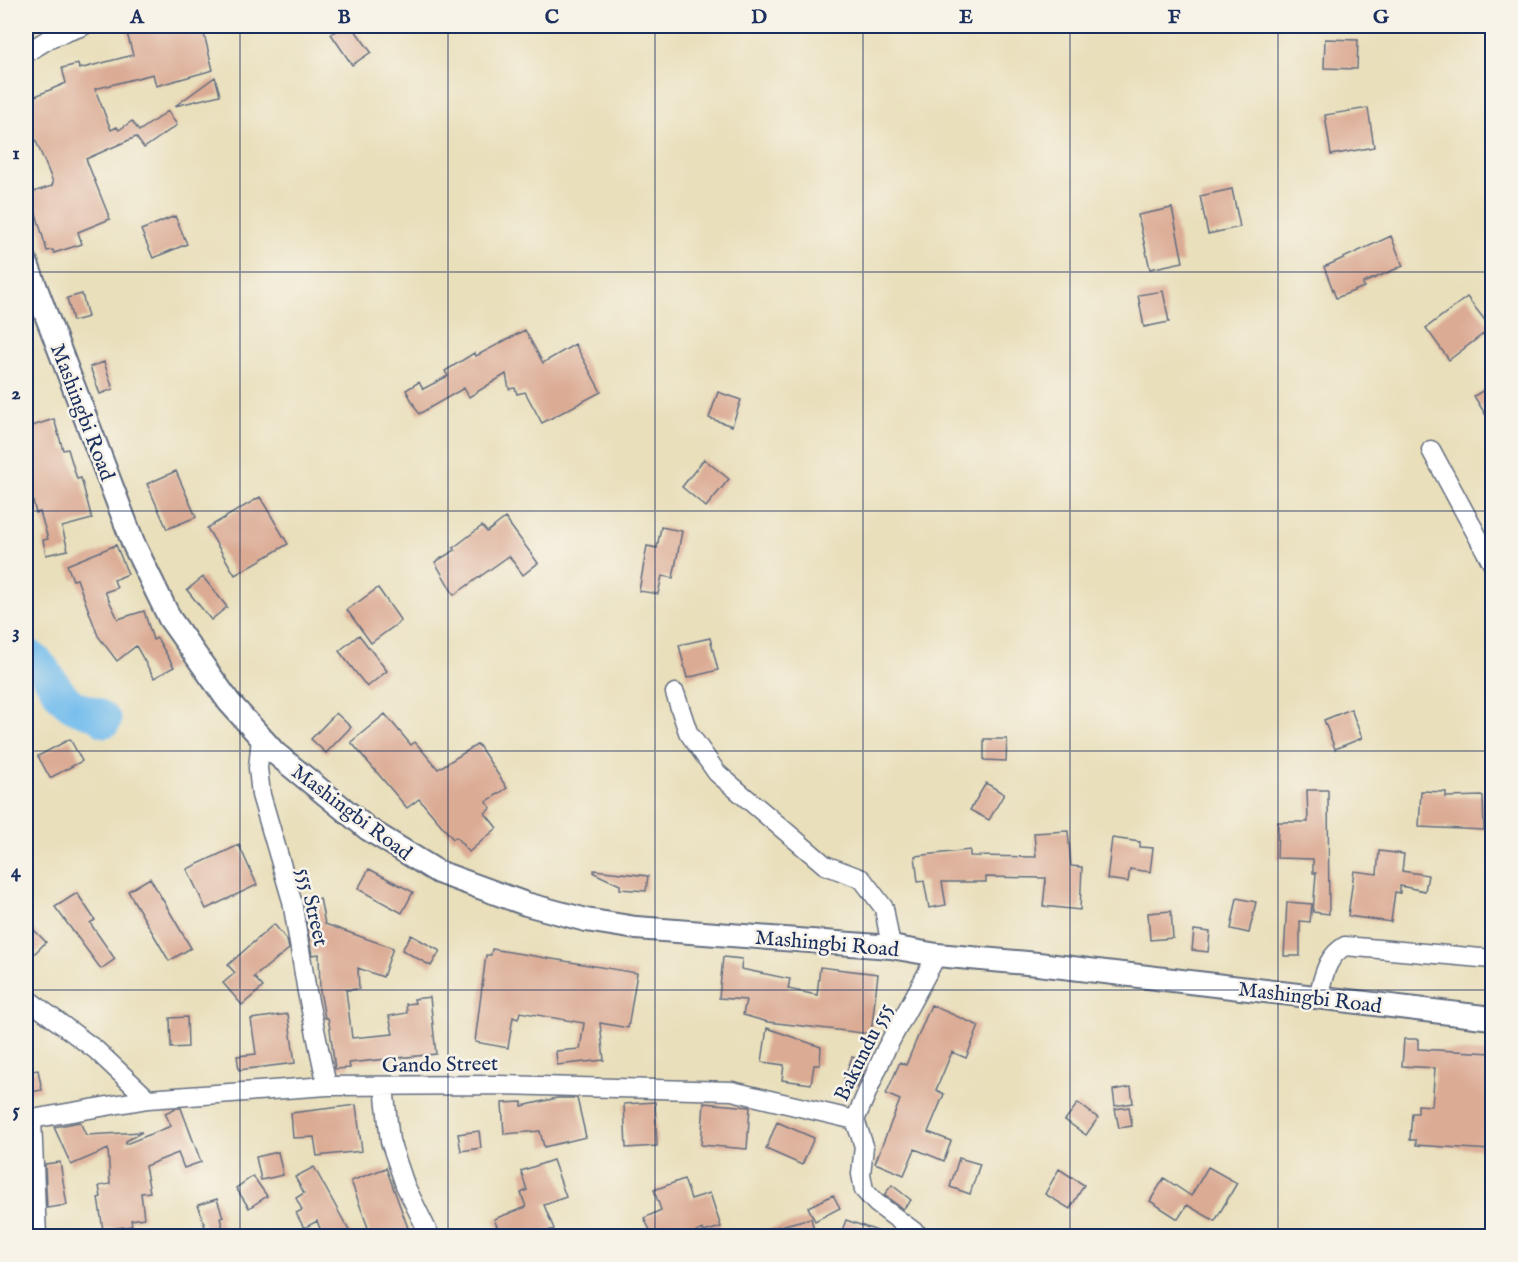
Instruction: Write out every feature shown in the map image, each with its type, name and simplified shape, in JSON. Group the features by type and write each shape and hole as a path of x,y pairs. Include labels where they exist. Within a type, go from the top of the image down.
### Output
{"main road":[{"name":"Mashingbi Road","path":"26,262 134,545 165,610 229,702 261,738 303,778 368,829 409,857 468,885 586,920 636,928 891,947 936,955 1318,996 1423,1012 1492,1018"}],"street":[{"path":"26,53 52,37 83,26"},
{"path":"1431,450 1492,563"},
{"path":"675,693 688,732 717,773 825,865 862,879 884,908 891,947"},
{"name":"555 Street","path":"261,738 258,768 261,795 292,901 307,992 327,1086"},
{"path":"1318,996 1328,962 1336,951 1345,946 1492,959"},
{"name":"Bakundu 555","path":"920,1236 876,1203 864,1190 861,1174 864,1146 855,1120 886,1049 936,955"},
{"path":"26,998 96,1050 148,1099"},
{"name":"Gando Street","path":"28,1120 148,1099 327,1086 499,1085 732,1091 855,1120"},
{"path":"384,1087 390,1141 405,1185 430,1236"},
{"path":"28,1120 37,1236"}],"building":[{"path":"125,26 202,26 213,70 156,86 153,74 95,89 111,130 117,127 119,130 132,121 139,131 168,111 177,125 144,148 136,137 86,159 110,219 78,232 82,244 54,253 53,250 47,251 30,193 52,186 53,182 26,117 26,100 66,83 62,68 78,64 79,69 133,55"},
{"path":"344,26 352,26 371,52 352,65 331,34"},
{"path":"1325,39 1358,40 1357,69 1324,68"},
{"path":"215,77 220,95 175,106"},
{"path":"1368,108 1374,147 1331,155 1325,115"},
{"path":"1232,189 1240,227 1208,234 1200,196"},
{"path":"1172,208 1183,262 1150,269 1138,215"},
{"path":"175,216 187,244 153,258 141,230"},
{"path":"1391,236 1403,266 1363,283 1364,287 1336,298 1324,267"},
{"path":"1163,291 1169,322 1144,327 1138,295"},
{"path":"82,294 88,317 73,321 67,298"},
{"path":"1467,297 1491,328 1449,360 1426,328"},
{"path":"525,330 543,363 575,344 601,392 542,423 525,392 517,394 515,388 509,389 506,374 469,397 464,388 419,414 406,390 419,382 423,389 448,376 445,371 474,353 476,356"},
{"path":"104,362 113,389 100,394 90,367"},
{"path":"1492,385 1492,425 1474,396"},
{"path":"718,392 741,400 732,426 709,418"},
{"path":"54,419 63,450 68,449 77,479 81,478 92,519 62,527 68,550 46,555 43,540 48,539 40,512 36,513 31,493 26,495 26,428"},
{"path":"704,459 729,479 706,507 682,487"},
{"path":"176,471 196,517 167,529 147,484"},
{"path":"260,497 288,544 235,575 207,528"},
{"path":"505,518 538,563 523,575 509,556 454,595 435,562 455,550 453,548 482,526 487,532"},
{"path":"661,527 682,531 673,578 662,576 658,594 639,591 647,546 657,548"},
{"path":"116,545 128,574 114,580 117,588 105,592 118,619 144,611 153,640 157,638 174,667 154,678 136,646 117,661 98,636 77,579 73,580 67,565"},
{"path":"203,577 227,607 211,620 187,590"},
{"path":"378,588 401,621 371,643 347,610"},
{"path":"359,635 387,671 367,687 339,651"},
{"path":"710,638 718,670 687,678 679,645"},
{"path":"1351,709 1362,738 1335,749 1324,720"},
{"path":"336,713 351,727 326,753 311,739"},
{"path":"385,714 411,745 415,742 438,769 478,744 507,788 486,802 491,808 485,813 497,828 469,852 456,837 453,839 419,799 407,808 351,742"},
{"path":"70,739 82,761 50,778 38,756"},
{"path":"984,739 1007,739 1006,761 984,760"},
{"path":"986,783 1004,794 989,820 970,810"},
{"path":"1307,790 1328,790 1329,914 1313,912 1316,873 1313,873 1313,859 1277,858 1278,822 1308,822"},
{"path":"1421,791 1446,792 1446,797 1483,796 1484,830 1419,827"},
{"path":"1068,831 1071,866 1082,867 1080,910 1043,906 1046,878 986,877 986,882 942,882 946,905 929,908 924,881 918,882 915,856 970,850 970,856 1036,857 1034,833"},
{"path":"1112,838 1140,842 1140,847 1153,848 1150,872 1130,869 1128,882 1107,879"},
{"path":"239,845 257,885 206,909 187,869"},
{"path":"1379,851 1404,854 1402,871 1428,875 1425,891 1400,886 1400,893 1395,892 1391,922 1348,916 1354,871 1377,874"},
{"path":"369,869 413,892 402,913 358,889"},
{"path":"594,870 648,876 646,891 620,889 620,885 594,873"},
{"path":"150,878 191,948 169,961 128,891"},
{"path":"77,893 95,920 90,923 115,959 101,969 55,907"},
{"path":"320,898 325,924 393,948 383,977 358,968 359,989 346,990 352,1038 393,1034 389,1016 407,1013 406,1004 415,1003 414,999 430,997 436,1054 349,1063 350,1068 335,1069 328,1018 325,1018 320,991 319,954 312,955 303,901"},
{"path":"1237,898 1256,902 1249,933 1231,929"},
{"path":"1287,902 1312,904 1310,922 1300,921 1300,956 1284,956"},
{"path":"1171,911 1173,938 1150,940 1148,913"},
{"path":"26,922 46,942 34,954 26,945"},
{"path":"274,924 287,940 289,949 254,977 263,987 242,1005 223,983 235,973 228,965"},
{"path":"1194,930 1210,932 1208,952 1192,950"},
{"path":"411,935 440,951 431,966 402,950"},
{"path":"492,949 637,973 628,1028 600,1023 604,1060 557,1065 556,1051 580,1049 584,1023 520,1012 518,1019 513,1017 508,1048 475,1042 486,955 491,955"},
{"path":"723,957 742,959 741,969 790,979 788,989 817,995 820,967 878,974 871,1034 768,1022 743,1015 746,1000 719,998"},
{"path":"931,1005 979,1026 966,1058 952,1052 936,1090 944,1094 928,1132 951,1141 944,1161 915,1149 904,1175 875,1163 900,1100 886,1094 900,1062 906,1065"},
{"path":"288,1014 295,1063 239,1070 237,1056 256,1054 251,1019"},
{"path":"187,1017 188,1047 171,1048 170,1018"},
{"path":"767,1028 821,1047 820,1065 814,1065 811,1084 782,1080 784,1065 762,1062"},
{"path":"1404,1039 1418,1039 1418,1049 1492,1053 1490,1150 1416,1145 1416,1140 1410,1140 1412,1113 1418,1113 1418,1105 1432,1106 1435,1068 1402,1066"},
{"path":"852,1057 867,1062 857,1087 843,1082"},
{"path":"38,1070 42,1090 26,1093 26,1072"},
{"path":"1131,1087 1133,1103 1115,1106 1113,1090"},
{"path":"557,1098 577,1098 586,1137 544,1147 540,1131 504,1134 502,1103 522,1102 522,1106"},
{"path":"655,1102 657,1146 626,1148 624,1104"},
{"path":"704,1103 750,1107 747,1149 701,1145"},
{"path":"1078,1103 1098,1118 1086,1135 1065,1120"},
{"path":"356,1105 362,1151 317,1156 314,1137 293,1138 291,1113"},
{"path":"1129,1107 1132,1126 1119,1128 1115,1109"},
{"path":"181,1108 201,1162 184,1168 178,1153 145,1166 150,1192 141,1193 144,1218 131,1220 132,1226 103,1230 98,1198 101,1197 99,1186 110,1184 108,1149 71,1165 54,1127 80,1122 86,1135 142,1132 126,1141 126,1144 171,1126 165,1113"},
{"path":"777,1122 814,1138 802,1165 766,1149"},
{"path":"479,1131 481,1148 461,1151 458,1134"},
{"path":"278,1152 283,1175 261,1180 256,1157"},
{"path":"959,1158 980,1164 970,1194 950,1187"},
{"path":"553,1160 566,1197 544,1205 554,1229 533,1236 501,1236 494,1219 526,1207 521,1193 527,1190 521,1171"},
{"path":"60,1162 67,1205 47,1208 45,1164"},
{"path":"314,1167 352,1236 323,1236 317,1221 304,1228 296,1213 302,1210 296,1198 304,1193 295,1177"},
{"path":"1208,1167 1237,1183 1215,1221 1187,1205 1178,1219 1150,1201 1164,1178 1191,1196"},
{"path":"386,1168 411,1236 371,1236 351,1181"},
{"path":"1059,1169 1084,1185 1070,1209 1045,1194"},
{"path":"253,1176 267,1196 249,1208 236,1188"},
{"path":"684,1179 691,1199 710,1193 721,1227 704,1232 703,1229 688,1236 653,1236 644,1218 661,1210 654,1190"},
{"path":"892,1185 911,1200 903,1209 884,1195"},
{"path":"833,1195 840,1208 815,1221 808,1207"},
{"path":"217,1199 223,1217 220,1218 225,1236 208,1236 198,1205"},
{"path":"811,1218 815,1234 759,1236 758,1232"},
{"path":"846,1220 886,1234 886,1236 840,1236"}],"waterway":[{"path":"26,654 40,665 65,700 76,707 98,715 105,721"}]}
